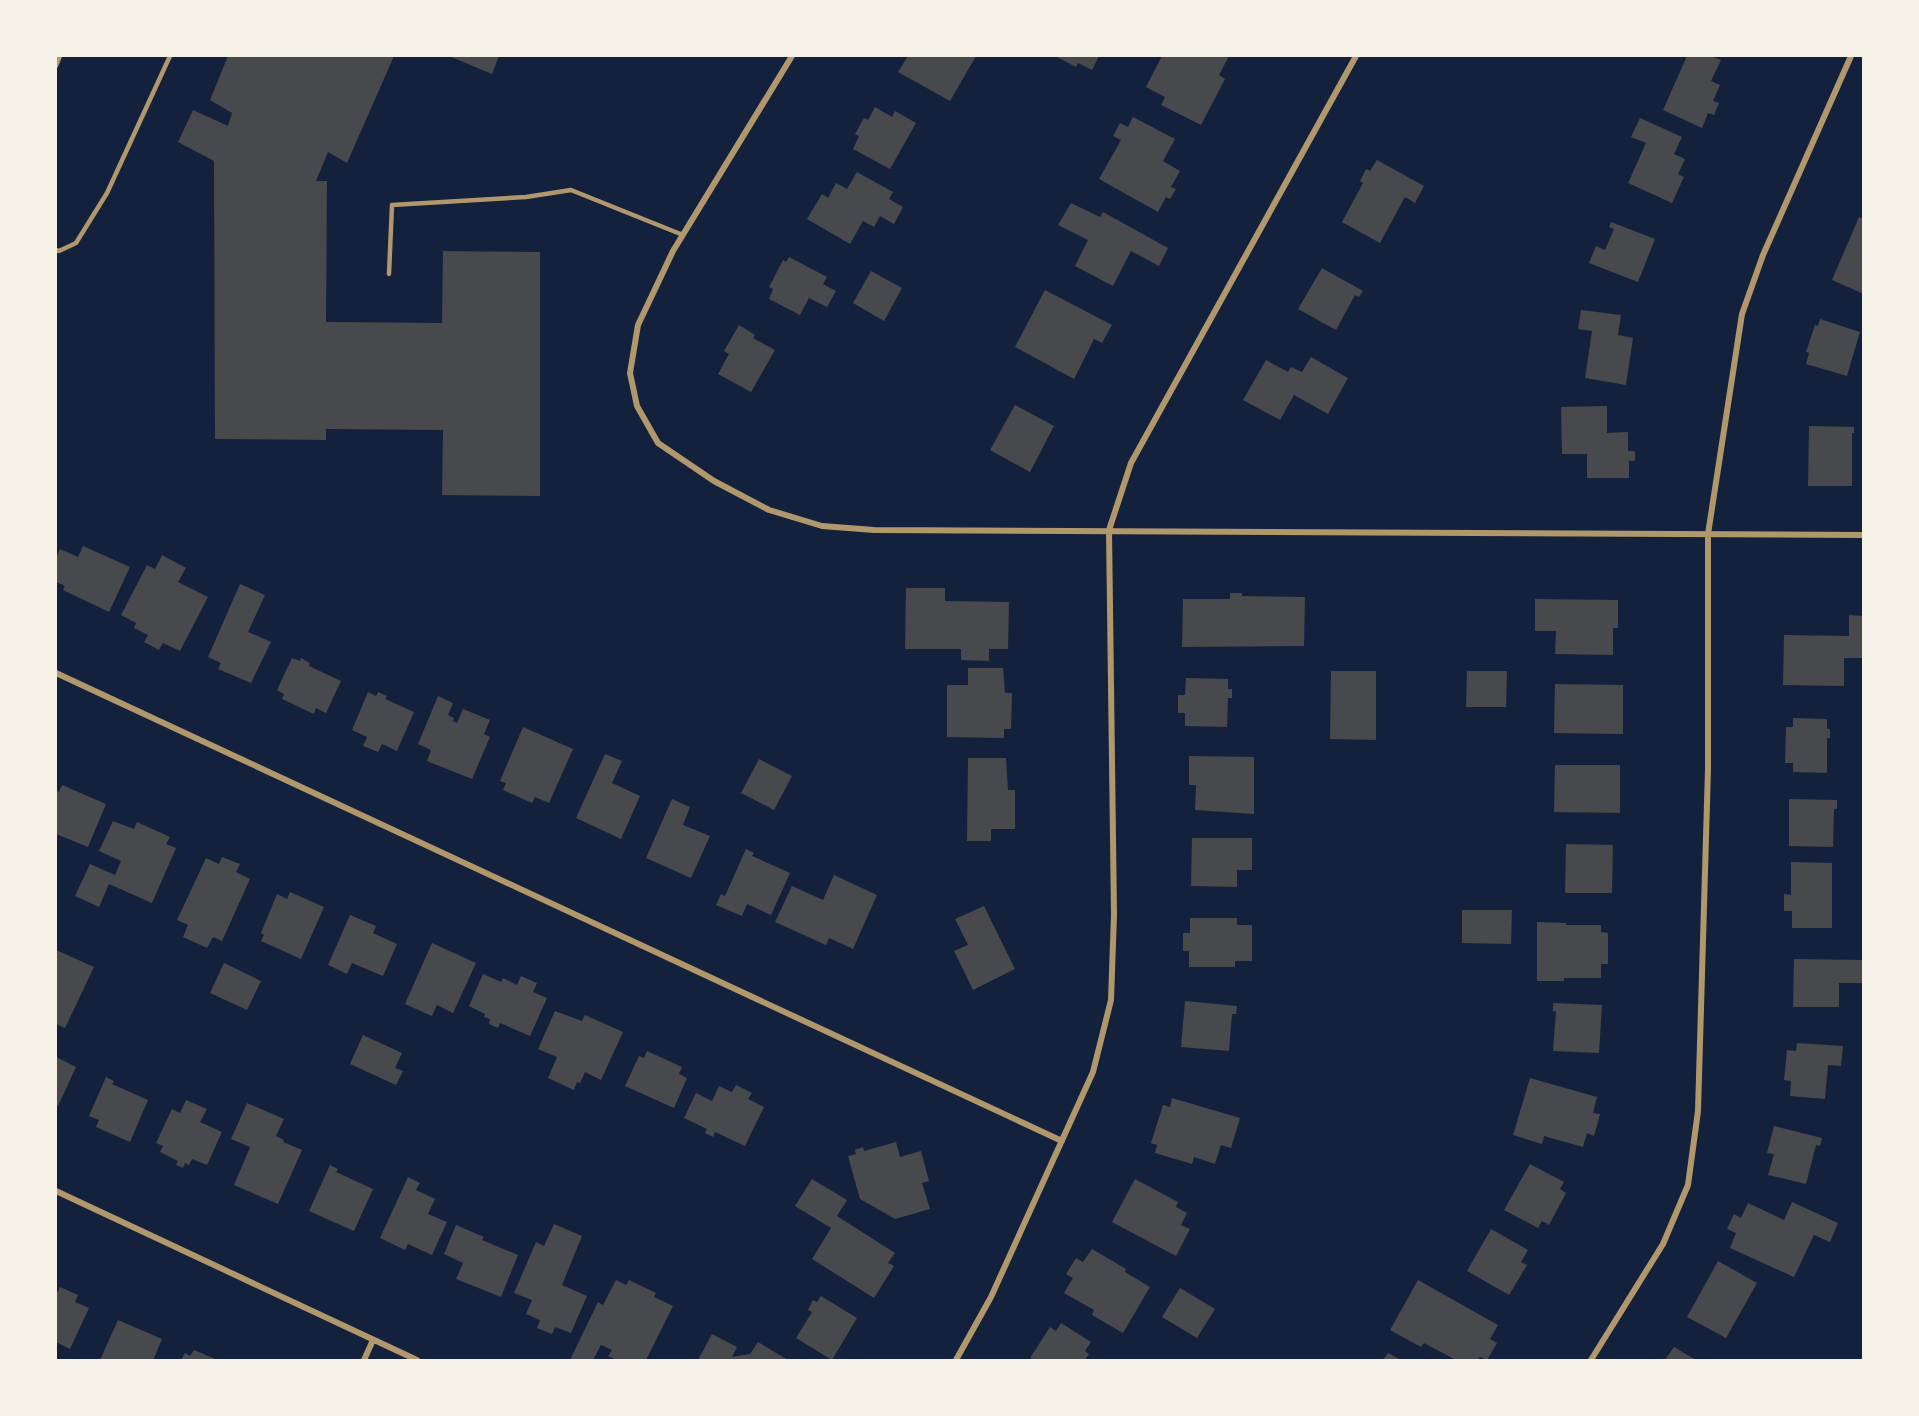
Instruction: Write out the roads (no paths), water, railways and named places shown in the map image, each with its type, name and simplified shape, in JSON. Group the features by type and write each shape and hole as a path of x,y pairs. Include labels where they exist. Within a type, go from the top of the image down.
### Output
{"street":[{"path":"792,56 673,251 638,325 630,373 637,406 658,443 714,481 769,510 822,526 874,530 1863,535"},
{"path":"956,1360 991,1297 1094,1072 1111,1000 1114,915 1109,530 1131,463 1356,56"},
{"path":"1591,1360 1663,1244 1688,1185 1698,1111 1708,770 1708,534 1742,314 1762,255 1851,56"},
{"path":"56,673 1062,1141"},
{"path":"56,1191 417,1360"},
{"path":"364,1360 373,1340"}],"lane":[{"path":"56,66 60,56"},
{"path":"56,250 59,251 76,243 107,193 170,56"},
{"path":"388,274 392,205 526,197 571,190 683,235"}]}
